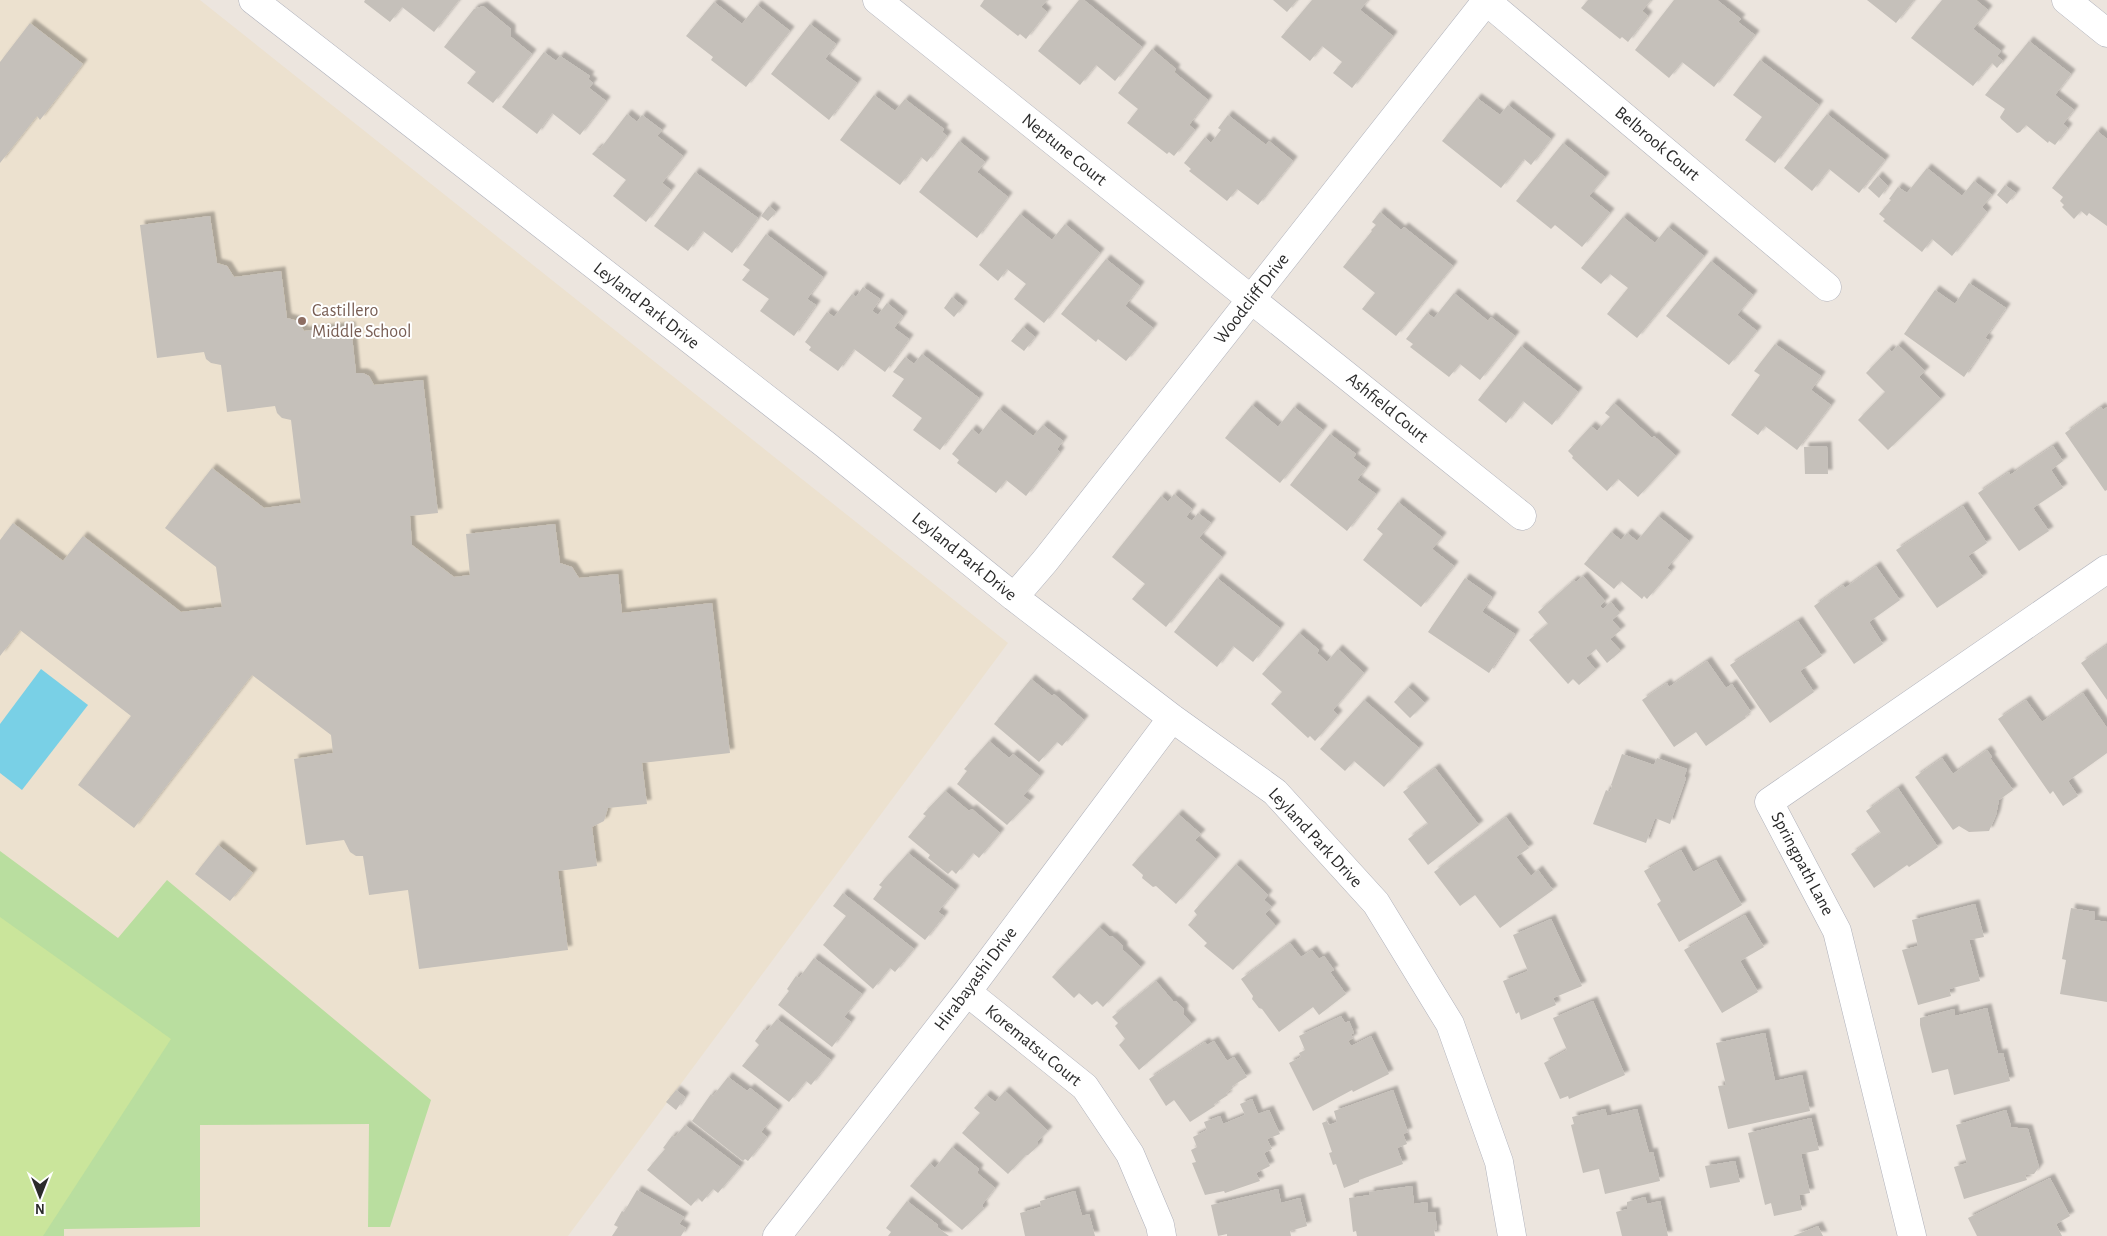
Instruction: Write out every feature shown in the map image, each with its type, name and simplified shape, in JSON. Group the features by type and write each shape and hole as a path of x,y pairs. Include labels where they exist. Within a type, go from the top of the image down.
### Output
{"street":[{"name":"Leyland Park Drive","path":"253,0 826,445 1014,597 1172,718 1275,792 1376,903 1450,1024 1499,1162 1512,1236"},
{"name":"Neptune Court","path":"877,0 1252,299"},
{"name":"Woodcliff Drive","path":"1014,597 1252,299 1486,0"},
{"name":"Belbrook Court","path":"1486,0 1827,287"},
{"path":"2066,0 2107,33"},
{"name":"Ashfield Court","path":"1252,299 1522,516"},
{"name":"Springpath Lane","path":"1912,1236 1837,931 1769,802 2107,569"},
{"name":"Hirabayashi Drive","path":"777,1236 967,992 1172,718"},
{"name":"Korematsu Court","path":"967,992 1085,1087 1130,1154 1160,1224 1162,1236"}],"shaded area":[{"name":"Castillero Middle School","path":"0,0 200,0 1008,643 568,1236 0,1236"}],"green space":[{"path":"0,851 118,938 167,880 431,1100 390,1227 368,1227 369,1124 200,1125 200,1227 64,1229 64,1236 0,1236"},
{"path":"0,917 171,1039 43,1236 0,1236"}],"water":[{"path":"41,669 88,705 22,790 0,773 0,724"}],"building":[{"path":"365,0 459,0 434,32 402,7 390,22 364,2"},
{"path":"984,0 1047,0 1041,7 1047,12 1026,39 1020,34 1018,36 980,6"},
{"path":"1079,0 1084,0 1142,47 1115,81 1096,65 1080,85 1038,51"},
{"path":"1273,0 1297,0 1287,12"},
{"path":"1312,0 1368,0 1360,10 1393,36 1352,88 1333,73 1342,62 1322,46 1310,61 1281,37"},
{"path":"1588,0 1651,0 1642,11 1648,16 1628,42 1622,37 1620,39 1581,8"},
{"path":"1674,0 1717,0 1741,19 1738,22 1755,35 1714,87 1682,62 1669,78 1635,50"},
{"path":"1867,0 1914,0 1896,23"},
{"path":"1942,0 1976,0 1988,10 1973,29 2001,51 1997,56 2003,61 1997,68 1992,63 1973,86 1911,38"},
{"path":"714,2 742,24 757,5 790,31 746,87 711,60 713,57 686,36"},
{"path":"483,6 511,29 511,37 532,54 493,103 467,83 476,72 444,47 474,9"},
{"path":"30,23 83,64 40,120 37,116 0,163 0,62"},
{"path":"810,24 836,44 825,59 857,83 829,120 771,74"},
{"path":"2029,41 2071,74 2055,95 2074,110 2063,124 2068,128 2055,145 2049,141 2048,143 2026,125 2017,133 2000,117 2005,109 1985,95"},
{"path":"1152,49 1176,69 1174,72 1208,100 1189,125 1195,130 1174,156 1169,152 1167,154 1127,123 1138,109 1118,93"},
{"path":"544,52 556,61 560,56 590,76 588,79 593,83 589,88 606,101 580,135 552,113 537,134 502,107"},
{"path":"1760,60 1819,105 1775,163 1745,140 1762,117 1733,95"},
{"path":"874,95 895,111 905,99 944,129 942,132 947,136 927,162 921,157 900,185 840,140"},
{"path":"1477,98 1500,115 1508,105 1551,139 1531,165 1524,159 1501,188 1442,141"},
{"path":"627,114 637,122 642,115 662,130 657,136 683,156 662,183 671,190 646,222 613,196 626,180 592,154 598,148 600,149"},
{"path":"1827,114 1885,160 1859,193 1829,169 1812,191 1784,168"},
{"path":"1228,115 1266,145 1269,141 1293,161 1258,205 1237,189 1227,201 1189,171 1191,169 1184,163 1205,137 1211,143 1221,130 1218,128"},
{"path":"2097,131 2107,139 2107,226 2089,213 2087,216 2081,211 2074,219 2062,207 2064,205 2060,201 2063,197 2052,188"},
{"path":"959,141 985,162 977,172 1008,197 977,238 919,192"},
{"path":"1563,143 1605,177 1589,196 1610,213 1582,247 1555,225 1551,229 1516,201"},
{"path":"1927,168 1962,196 1974,181 1992,195 1982,207 1987,212 1952,256 1932,239 1922,252 1883,221 1885,219 1879,214 1891,200 1889,199 1898,187 1907,193"},
{"path":"695,172 758,218 732,253 703,231 688,251 654,226"},
{"path":"1878,176 1888,186 1879,198 1868,188"},
{"path":"2005,185 2016,193 2007,204 1997,195"},
{"path":"769,206 776,212 768,221 761,216"},
{"path":"1380,212 1401,230 1404,227 1453,266 1396,336 1362,309 1375,293 1343,267 1372,231 1376,225 1372,222"},
{"path":"1020,214 1052,240 1065,224 1100,253 1044,323 1014,299 1026,284 1007,269 998,281 979,265"},
{"path":"210,216 217,263 227,266 234,277 281,271 287,318 298,321 304,331 351,326 356,373 363,373 369,376 374,385 423,380 438,513 410,516 412,545 454,577 470,575 466,534 555,524 560,563 572,567 579,578 618,574 622,613 712,603 730,753 642,763 647,804 608,808 604,821 592,827 597,866 558,871 568,950 419,969 408,890 369,895 363,856 356,856 350,852 344,840 306,845 294,759 333,753 331,735 252,675 134,828 78,785 131,716 20,630 0,656 0,540 13,523 63,561 83,536 181,612 222,607 216,567 165,528 212,468 264,508 301,503 291,420 282,418 277,413 275,406 227,412 221,365 211,363 206,359 204,352 157,358 140,225"},
{"path":"1623,217 1655,243 1668,227 1704,256 1637,338 1607,314 1628,288 1610,274 1601,284 1581,268"},
{"path":"766,234 823,277 807,299 816,305 794,336 760,311 769,299 742,280 750,270 743,265"},
{"path":"1106,259 1140,286 1125,306 1153,328 1126,361 1098,339 1096,342 1061,314"},
{"path":"1711,261 1753,295 1737,315 1757,331 1729,365 1666,316"},
{"path":"1969,283 2006,308 1985,338 1989,340 1964,377 1904,334 1935,290 1955,304"},
{"path":"863,287 880,299 872,311 878,315 887,303 903,316 894,328 909,339 885,372 854,349 838,371 809,350 811,347 805,342 827,312 834,317 852,294 856,297"},
{"path":"1454,293 1488,321 1491,317 1515,336 1480,380 1460,364 1449,377 1410,347 1413,344 1406,339 1427,313 1434,318"},
{"path":"952,297 963,306 954,317 944,308"},
{"path":"1023,327 1035,337 1024,351 1011,341"},
{"path":"1775,344 1821,376 1811,390 1831,405 1797,450 1765,426 1758,435 1731,415 1760,375 1754,371"},
{"path":"1898,345 1925,371 1919,377 1941,399 1888,450 1858,420 1885,392 1866,373 1889,349 1892,352"},
{"path":"1521,346 1578,392 1552,425 1523,401 1506,423 1478,400"},
{"path":"922,354 979,398 940,450 913,430 922,418 892,396 904,379 893,372 905,357 914,364"},
{"path":"1614,403 1652,438 1654,436 1676,456 1638,497 1618,479 1607,491 1572,458 1573,456 1568,451 1591,426 1597,431 1610,417 1605,413"},
{"path":"1252,405 1278,427 1294,407 1323,430 1280,483 1225,438"},
{"path":"2101,407 2103,410 2107,407 2107,490 2105,491 2065,433"},
{"path":"999,409 1033,436 1043,425 1063,441 1057,449 1060,452 1026,496 1006,480 996,493 957,463 959,460 952,454 972,429 979,435"},
{"path":"1330,434 1356,454 1353,458 1366,468 1357,480 1376,494 1347,531 1290,485"},
{"path":"1827,446 1828,474 1805,474 1804,447"},
{"path":"2053,446 2063,461 2051,470 2063,488 2033,508 2049,531 2019,551 1978,493 2009,472 2010,475"},
{"path":"1174,494 1192,509 1186,517 1192,521 1198,513 1211,523 1199,538 1222,557 1166,627 1132,599 1145,584 1112,557 1161,496 1168,502"},
{"path":"1398,502 1442,537 1432,549 1454,566 1421,607 1363,560 1383,534 1377,529"},
{"path":"1963,506 1987,543 1968,556 1983,577 1937,608 1896,550"},
{"path":"1658,516 1689,541 1667,568 1671,571 1647,599 1644,596 1642,599 1621,581 1614,589 1584,564 1611,532 1621,540 1627,533 1637,541"},
{"path":"1876,566 1900,600 1869,622 1883,644 1854,664 1814,606 1843,585 1845,588"},
{"path":"1583,576 1605,601 1600,606 1603,609 1611,602 1620,613 1612,620 1621,630 1610,639 1621,651 1607,663 1596,649 1586,658 1596,670 1579,685 1573,679 1568,684 1529,640 1548,624 1538,612 1574,580 1576,582"},
{"path":"1217,578 1280,628 1253,662 1233,646 1217,667 1174,632"},
{"path":"1465,578 1492,597 1482,612 1515,634 1489,673 1428,632"},
{"path":"1798,621 1822,656 1800,671 1814,692 1770,723 1730,665"},
{"path":"1299,633 1319,650 1317,653 1327,662 1338,649 1364,673 1333,710 1338,715 1315,741 1310,736 1308,738 1271,704 1282,692 1262,674"},
{"path":"2107,645 2107,700 2081,663"},
{"path":"1707,661 1726,688 1732,684 1751,712 1745,716 1746,718 1706,746 1696,732 1674,747 1642,700 1667,683 1669,687"},
{"path":"1031,679 1052,696 1054,694 1084,720 1062,746 1057,742 1039,762 994,724"},
{"path":"1408,687 1425,703 1410,718 1394,702"},
{"path":"2083,693 2107,728 2107,753 2068,781 2078,796 2063,806 2053,791 2050,794 1998,719 2026,700 2042,722"},
{"path":"1364,700 1419,748 1384,787 1354,761 1345,771 1320,749"},
{"path":"989,741 1009,758 1013,754 1040,776 1023,796 1030,801 1007,825 957,784 967,771 964,769"},
{"path":"1987,750 1992,757 1990,758 2013,790 1999,800 1996,815 1989,831 1969,832 1959,826 1953,830 1915,777 1942,758 1953,774"},
{"path":"1622,754 1654,765 1657,758 1687,769 1684,777 1686,778 1670,824 1655,818 1646,843 1593,824 1606,790 1610,792"},
{"path":"1435,768 1479,825 1428,865 1408,839 1428,824 1403,792"},
{"path":"1898,788 1938,847 1909,867 1907,865 1874,888 1851,854 1881,833 1866,811"},
{"path":"945,791 969,811 972,809 1000,833 979,858 973,853 956,874 952,870 948,874 928,858 930,855 908,837 926,816 923,814"},
{"path":"1178,814 1201,834 1195,840 1216,859 1176,904 1156,886 1153,887 1142,878 1143,875 1132,865"},
{"path":"1506,817 1529,848 1516,857 1531,876 1538,870 1553,890 1500,928 1475,895 1460,906 1434,872"},
{"path":"218,845 253,873 230,901 195,874"},
{"path":"1681,850 1693,872 1716,860 1742,905 1679,942 1657,904 1661,901 1644,871"},
{"path":"908,853 955,890 938,912 944,916 925,940 873,899 882,887 879,885"},
{"path":"1236,864 1268,895 1264,900 1272,907 1265,914 1276,926 1233,970 1204,946 1207,943 1188,925 1197,915 1194,911"},
{"path":"843,893 914,949 895,972 890,968 873,989 823,945 846,916 833,906"},
{"path":"1975,904 1984,937 1969,940 1980,981 1949,989 1951,996 1918,1005 1902,950 1918,946 1912,920"},
{"path":"2071,908 2095,912 2094,920 2107,922 2107,1002 2060,994 2066,960 2062,959"},
{"path":"1745,915 1764,947 1740,961 1758,992 1722,1013 1684,950"},
{"path":"1551,919 1582,986 1553,998 1556,1005 1521,1020 1519,1012 1516,1014 1503,981 1528,971 1513,935"},
{"path":"1099,927 1123,946 1123,950 1141,967 1103,1007 1097,1001 1092,1005 1079,993 1074,998 1052,977"},
{"path":"1290,943 1301,957 1312,950 1319,959 1324,956 1334,970 1330,972 1346,994 1319,1015 1313,1007 1279,1032 1252,999 1253,996 1241,979"},
{"path":"814,958 862,994 844,1017 851,1022 832,1047 778,1005 789,991 787,989 796,976 799,978"},
{"path":"1156,981 1173,1001 1176,1001 1184,1009 1183,1014 1192,1024 1139,1070 1119,1045 1125,1039 1115,1026 1118,1023 1112,1017"},
{"path":"1593,1001 1625,1075 1569,1099 1568,1096 1560,1099 1544,1063 1567,1050 1553,1018"},
{"path":"1987,1008 1998,1054 2003,1053 2010,1081 1954,1095 1948,1069 1932,1073 1920,1018 1954,1009 1955,1016"},
{"path":"1341,1016 1345,1023 1349,1021 1354,1033 1351,1034 1353,1038 1348,1041 1351,1046 1371,1036 1389,1074 1353,1092 1352,1090 1313,1111 1289,1063 1301,1057 1299,1053 1305,1050 1299,1036"},
{"path":"777,1019 831,1060 811,1085 806,1081 789,1102 742,1066 759,1045 755,1041 764,1029 767,1031"},
{"path":"1765,1033 1775,1081 1802,1075 1810,1111 1728,1129 1718,1086 1726,1085 1716,1043"},
{"path":"1214,1041 1227,1061 1234,1057 1247,1077 1232,1086 1233,1088 1226,1093 1228,1095 1214,1104 1215,1106 1190,1122 1174,1100 1166,1106 1149,1079 1205,1042 1207,1045"},
{"path":"728,1077 747,1091 750,1088 778,1110 761,1132 767,1137 748,1161 745,1159 743,1161 692,1121 711,1094 713,1096"},
{"path":"676,1090 685,1097 676,1110 666,1102"},
{"path":"1393,1090 1408,1132 1403,1134 1407,1144 1397,1148 1403,1164 1359,1180 1359,1182 1344,1188 1336,1164 1333,1165 1329,1153 1332,1152 1322,1123 1327,1121 1329,1125 1337,1122 1334,1111"},
{"path":"1005,1091 1048,1131 1038,1141 1038,1146 1026,1155 1008,1174 962,1133 980,1113 974,1108 986,1095 995,1102"},
{"path":"1252,1099 1258,1114 1269,1110 1280,1134 1267,1139 1272,1149 1264,1153 1270,1166 1256,1173 1260,1181 1225,1193 1224,1191 1205,1195 1192,1163 1196,1162 1191,1150 1197,1147 1193,1137 1207,1130 1204,1122 1220,1116 1223,1124 1245,1115 1240,1104"},
{"path":"1605,1109 1607,1116 1637,1109 1649,1153 1653,1152 1660,1181 1605,1194 1599,1169 1583,1173 1571,1125 1574,1124 1572,1117"},
{"path":"2006,1110 2011,1126 2008,1127 2028,1129 2039,1167 2034,1174 2025,1175 2027,1180 1964,1199 1954,1167 1967,1163 1956,1125"},
{"path":"1811,1118 1819,1150 1801,1154 1810,1193 1799,1195 1802,1210 1774,1216 1771,1203 1765,1205 1748,1133"},
{"path":"685,1125 740,1167 718,1193 713,1189 702,1202 698,1198 691,1206 647,1170 665,1149 663,1148 672,1136 675,1137"},
{"path":"952,1147 979,1169 977,1173 995,1188 982,1205 984,1209 962,1230 910,1186 930,1163 935,1168"},
{"path":"1735,1161 1740,1182 1710,1188 1705,1166"},
{"path":"2050,1178 2070,1216 2056,1224 2062,1236 1977,1236 1968,1218"},
{"path":"1412,1186 1414,1204 1427,1202 1428,1212 1435,1212 1437,1229 1434,1230 1435,1236 1357,1236 1356,1231 1353,1232 1349,1198 1370,1195 1369,1192"},
{"path":"1278,1189 1281,1203 1300,1198 1307,1226 1290,1231 1291,1236 1227,1236 1227,1234 1218,1236 1211,1205"},
{"path":"637,1190 684,1217 679,1224 686,1228 681,1236 612,1236 618,1227 614,1225"},
{"path":"1075,1191 1082,1216 1089,1214 1095,1236 1025,1236 1020,1213 1041,1207 1040,1201"},
{"path":"1645,1197 1647,1204 1660,1201 1668,1236 1622,1236 1616,1212 1627,1209 1627,1202"},
{"path":"907,1201 949,1236 888,1236 891,1232 886,1228"},
{"path":"1818,1226 1823,1236 1793,1236"}],"place":[{"name":"Castillero Middle School","path":"302,321"}]}
